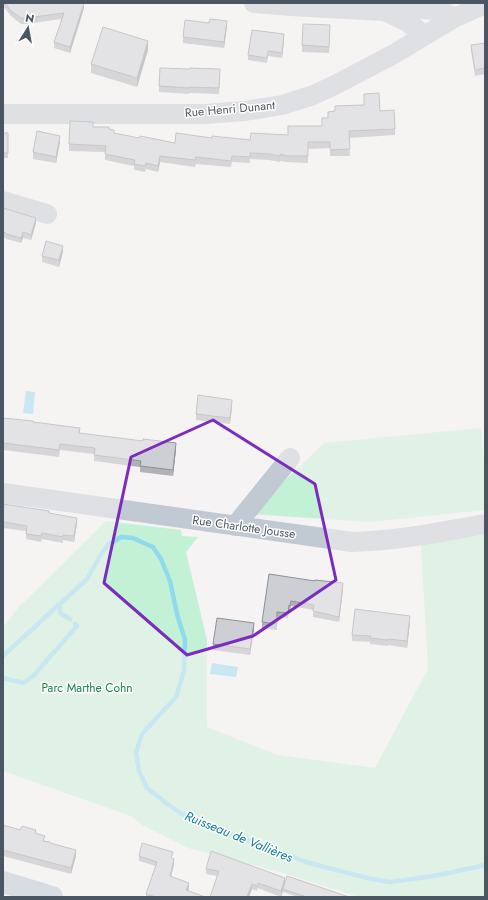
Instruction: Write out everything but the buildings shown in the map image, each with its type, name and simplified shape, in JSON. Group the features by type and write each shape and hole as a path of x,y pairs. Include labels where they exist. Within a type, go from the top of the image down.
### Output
{"main road":[{"path":"3,882 52,897"}],"street":[{"path":"254,3 384,11 414,8 442,11 454,18"},
{"name":"Rue Henri Dunant","path":"3,114 205,114 282,105 311,96 335,86 394,54 454,18 483,4"},
{"path":"384,11 410,23 423,36"},
{"path":"384,11 393,24 396,34 394,54"},
{"path":"3,201 47,214"},
{"path":"235,526 290,458"},
{"name":"Rue Charlotte Jousse","path":"3,493 352,542 420,536 485,524"}],"highlighted area":[{"path":"213,420 315,484 336,580 253,636 187,655 104,583 131,457"}],"green space":[{"path":"481,428 485,475 485,510 370,522 250,514 324,443"},
{"name":"Parc Marthe Cohn","path":"106,521 181,530 182,536 198,537 186,552 207,640 207,727 277,755 375,768 428,669 421,545 485,531 485,897 359,897 280,872 188,848 142,825 131,816 3,771 3,624 6,624 18,608"}],"water":[{"path":"26,391 35,392 33,414 23,413"},
{"path":"212,663 238,667 236,677 210,674"}],"waterway":[{"name":"Ruisseau de Vallières","path":"3,656 87,579 108,545 121,537 133,538 153,547 161,559 170,581 177,614 185,640 184,671 176,697 142,734 136,752 139,771 147,788 182,814 306,862 367,878 390,882 434,876 485,865"},
{"name":"Ruisseau de Vallières","path":"60,604 60,613 70,619"},
{"name":"Ruisseau de Vallières","path":"3,678 24,683 34,675 77,626 75,624"}]}
